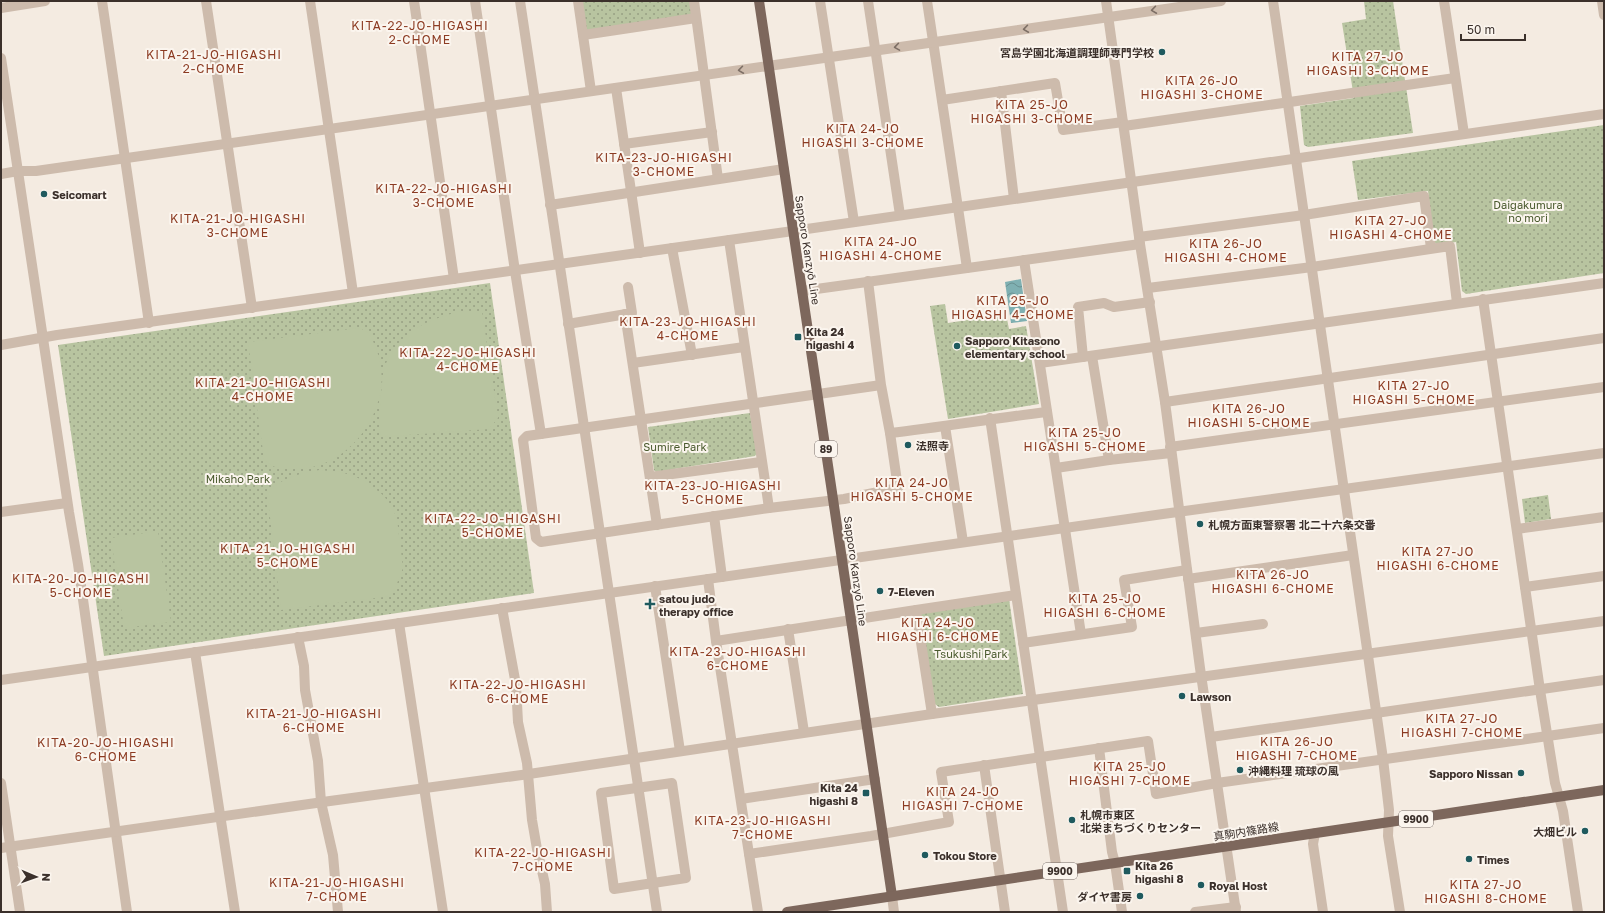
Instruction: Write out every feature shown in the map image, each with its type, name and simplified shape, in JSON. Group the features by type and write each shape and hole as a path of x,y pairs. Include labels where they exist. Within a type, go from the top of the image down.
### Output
{"main road":[{"name":"Sapporo Kanzyō Line","path":"759,1 892,896"},
{"name":"真駒内篠路線","path":"892,896 1604,790"},
{"path":"787,912 892,896"}],"street":[{"path":"1,8 45,1"},
{"path":"102,1 149,323"},
{"path":"206,1 226,143 252,308"},
{"path":"310,1 353,293"},
{"path":"414,1 454,279"},
{"path":"475,1 514,271 541,434"},
{"path":"520,1 657,912"},
{"path":"578,1 591,91"},
{"path":"694,1 718,179"},
{"path":"820,1 854,222"},
{"path":"868,1 900,215"},
{"path":"927,1 967,268"},
{"path":"1106,1 1165,402 1196,634 1236,910 1195,912"},
{"path":"1,174 18,171 36,171 1221,1"},
{"path":"1273,1 1383,759 1389,810 1388,836 1400,912"},
{"path":"1444,1 1464,134"},
{"path":"1602,1 1604,15"},
{"path":"583,35 696,18"},
{"path":"1,58 67,503 78,564 91,667 127,912"},
{"path":"942,100 1055,84 1063,130 1124,124 1456,78"},
{"path":"616,88 640,253"},
{"path":"1001,91 1014,199"},
{"path":"1,345 353,293 1604,114"},
{"path":"624,144 712,132"},
{"path":"550,206 784,169"},
{"path":"802,291 1024,260 1140,240 1424,196 1431,248"},
{"path":"728,240 752,405 769,508"},
{"path":"1148,288 1312,267 1450,246 1457,303"},
{"path":"672,248 692,354"},
{"path":"1024,260 1081,634"},
{"path":"868,281 881,385 898,488 834,500 769,508 541,542 536,538 522,440 526,436 752,405 881,385"},
{"path":"1040,363 1604,283"},
{"path":"568,324 632,313 628,287"},
{"path":"1483,299 1540,690 1555,784 1560,797 1578,912"},
{"path":"1109,460 1078,307 1104,303 1114,307 1150,302"},
{"path":"625,314 657,525"},
{"path":"1165,402 1604,338"},
{"path":"633,363 744,347"},
{"path":"1056,468 1604,387"},
{"path":"890,433 945,426 990,418 1047,412"},
{"path":"990,418 1063,912"},
{"path":"945,426 963,542"},
{"path":"1,680 1180,511 1604,453"},
{"path":"650,477 762,462"},
{"path":"1,512 67,503"},
{"path":"714,516 722,577"},
{"path":"1517,529 1604,517"},
{"path":"1023,643 1132,627 1124,580 1188,575 1353,555"},
{"path":"1525,587 1604,576"},
{"path":"708,579 716,641 758,912"},
{"path":"655,586 680,751"},
{"path":"716,641 1016,595"},
{"path":"502,608 516,685 518,722 529,774 532,820 545,884 548,912"},
{"path":"916,610 932,714"},
{"path":"6,848 221,816 529,774 804,732 1604,621"},
{"path":"399,623 443,912"},
{"path":"1196,634 1263,624"},
{"path":"788,629 804,732"},
{"path":"298,637 304,666 305,690 317,753 321,802 333,855 338,912"},
{"path":"195,652 235,912"},
{"path":"1211,737 1604,680"},
{"path":"749,854 949,822 941,772 1098,748 1148,741 1156,794 1217,783 1604,728"},
{"path":"1098,748 1112,852 1122,912"},
{"path":"984,765 1005,912"},
{"path":"740,799 875,779"},
{"path":"1,783 6,848 20,912"},
{"path":"672,783 686,878 652,883 614,888 601,793 672,783"},
{"path":"1315,833 1313,844 1323,912"},
{"path":"892,896 894,912"}],"green space":[{"path":"581,1 690,1 692,15 585,31"},
{"path":"1364,1 1393,1 1413,133 1308,147 1304,145 1300,106 1354,98 1342,23 1366,19"},
{"name":"Daigakumura no mori","path":"1604,125 1604,273 1466,294 1462,291 1456,242 1438,245 1434,242 1428,191 1358,200 1352,161"},
{"name":"Mikaho Park","path":"490,283 534,593 104,656 58,345"},
{"path":"945,304 948,323 1006,314 1009,329 1026,326 1039,404 948,419 930,306"},
{"path":"464,311 482,311 498,418 489,429 381,437 380,416 383,376 389,357 396,346 415,329 439,318"},
{"path":"358,328 365,330 371,336 381,367 381,388 376,409 366,428 352,445 335,458 316,466 290,469 278,468 270,465 264,459 248,342"},
{"name":"Sumire Park","path":"750,413 757,453 755,456 656,472 654,470 648,427"},
{"path":"319,470 340,472 354,476 368,483 384,496 393,509 397,519 403,568 392,596 281,610 267,492 292,477"},
{"path":"1548,495 1551,519 1525,523 1522,499"},
{"path":"158,531 171,622 124,628 111,538"},
{"name":"Tsukushi Park","path":"1009,599 1023,694 939,707 932,702 919,612"}],"water":[{"path":"1021,279 1027,321 1011,323 1005,282"}],"place":[{"name":"宮島学園北海道調理師専門学校","path":"1162,52"},
{"name":"Seicomart","path":"44,194"},
{"name":"Kita 24 higashi 4","path":"798,337"},
{"name":"Sapporo Kitasono elementary school","path":"957,346"},
{"name":"法照寺","path":"908,445"},
{"name":"札幌方面東警察署 北二十六条交番","path":"1200,524"},
{"name":"7-Eleven","path":"880,591"},
{"name":"satou judo therapy office","path":"650,604"},
{"name":"Lawson","path":"1182,696"},
{"name":"沖縄料理 琉球の風","path":"1240,770"},
{"name":"Sapporo Nissan","path":"1521,773"},
{"name":"Kita 24 higashi 8","path":"866,793"},
{"name":"札幌市東区 北栄まちづくりセンター","path":"1072,820"},
{"name":"大畑ビル","path":"1585,831"},
{"name":"Tokou Store","path":"925,855"},
{"name":"Times","path":"1469,859"},
{"name":"Kita 26 higashi 8","path":"1127,871"},
{"name":"Royal Host","path":"1201,885"},
{"name":"ダイヤ書房","path":"1140,896"}],"district":[{"name":"KITA-22-JO-HIGASHI 2-CHOME","path":"420,32"},
{"name":"KITA-21-JO-HIGASHI 2-CHOME","path":"214,61"},
{"name":"KITA 27-JO HIGASHI 3-CHOME","path":"1368,63"},
{"name":"KITA 26-JO HIGASHI 3-CHOME","path":"1202,87"},
{"name":"KITA 25-JO HIGASHI 3-CHOME","path":"1032,111"},
{"name":"KITA 24-JO HIGASHI 3-CHOME","path":"863,135"},
{"name":"KITA-23-JO-HIGASHI 3-CHOME","path":"664,164"},
{"name":"KITA-22-JO-HIGASHI 3-CHOME","path":"444,195"},
{"name":"KITA-21-JO-HIGASHI 3-CHOME","path":"238,225"},
{"name":"KITA 27-JO HIGASHI 4-CHOME","path":"1391,227"},
{"name":"KITA 24-JO HIGASHI 4-CHOME","path":"881,248"},
{"name":"KITA 26-JO HIGASHI 4-CHOME","path":"1226,250"},
{"name":"KITA 25-JO HIGASHI 4-CHOME","path":"1013,307"},
{"name":"KITA-23-JO-HIGASHI 4-CHOME","path":"688,328"},
{"name":"KITA-22-JO-HIGASHI 4-CHOME","path":"468,359"},
{"name":"KITA-21-JO-HIGASHI 4-CHOME","path":"263,389"},
{"name":"KITA 27-JO HIGASHI 5-CHOME","path":"1414,392"},
{"name":"KITA 26-JO HIGASHI 5-CHOME","path":"1249,415"},
{"name":"KITA 25-JO HIGASHI 5-CHOME","path":"1085,439"},
{"name":"KITA 24-JO HIGASHI 5-CHOME","path":"912,489"},
{"name":"KITA-23-JO-HIGASHI 5-CHOME","path":"713,492"},
{"name":"KITA-22-JO-HIGASHI 5-CHOME","path":"493,525"},
{"name":"KITA-21-JO-HIGASHI 5-CHOME","path":"288,555"},
{"name":"KITA 27-JO HIGASHI 6-CHOME","path":"1438,558"},
{"name":"KITA 26-JO HIGASHI 6-CHOME","path":"1273,581"},
{"name":"KITA-20-JO-HIGASHI 5-CHOME","path":"81,585"},
{"name":"KITA 25-JO HIGASHI 6-CHOME","path":"1105,605"},
{"name":"KITA 24-JO HIGASHI 6-CHOME","path":"938,629"},
{"name":"KITA-23-JO-HIGASHI 6-CHOME","path":"738,658"},
{"name":"KITA-22-JO-HIGASHI 6-CHOME","path":"518,691"},
{"name":"KITA-21-JO-HIGASHI 6-CHOME","path":"314,720"},
{"name":"KITA 27-JO HIGASHI 7-CHOME","path":"1462,725"},
{"name":"KITA 26-JO HIGASHI 7-CHOME","path":"1297,748"},
{"name":"KITA-20-JO-HIGASHI 6-CHOME","path":"106,749"},
{"name":"KITA 25-JO HIGASHI 7-CHOME","path":"1130,773"},
{"name":"KITA 24-JO HIGASHI 7-CHOME","path":"963,798"},
{"name":"KITA-23-JO-HIGASHI 7-CHOME","path":"763,827"},
{"name":"KITA-22-JO-HIGASHI 7-CHOME","path":"543,859"},
{"name":"KITA-21-JO-HIGASHI 7-CHOME","path":"337,889"},
{"name":"KITA 27-JO HIGASHI 8-CHOME","path":"1486,891"}]}
